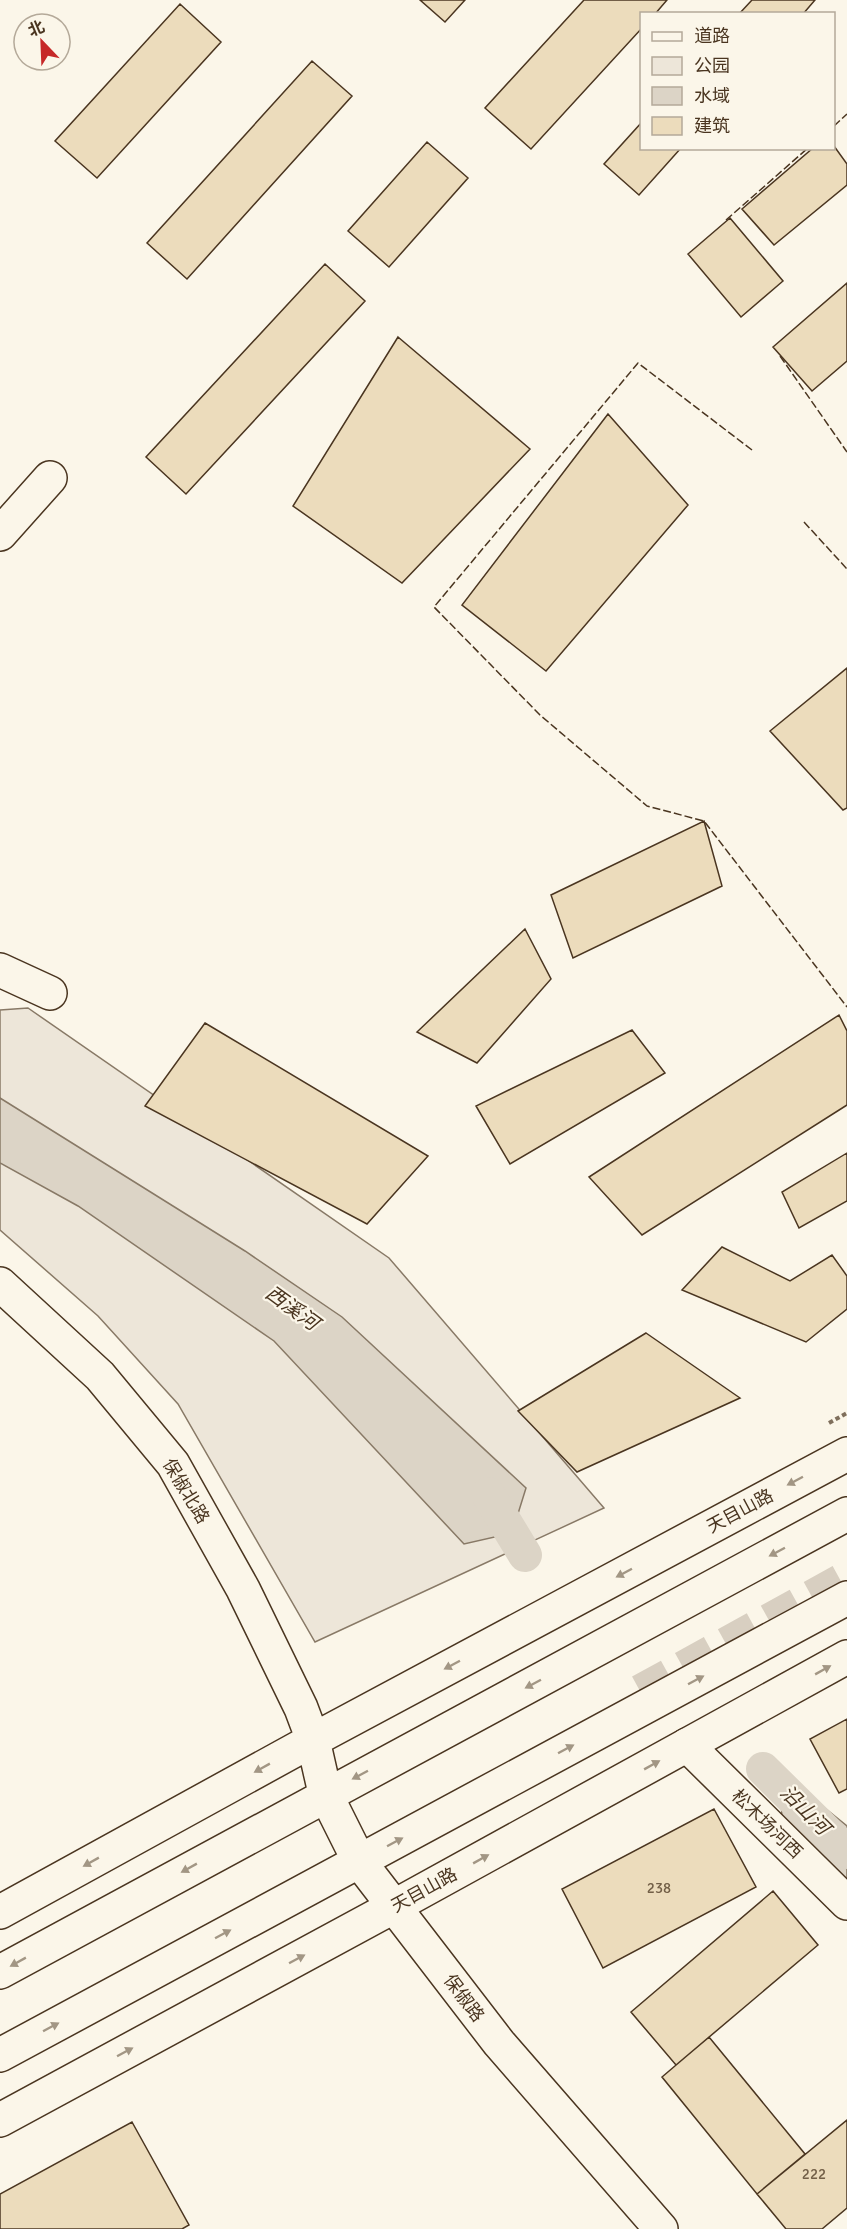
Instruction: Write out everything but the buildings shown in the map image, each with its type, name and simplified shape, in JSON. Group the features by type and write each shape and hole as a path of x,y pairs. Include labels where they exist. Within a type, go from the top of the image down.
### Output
{"main road":[{"path":"0,534 50,478"},
{"path":"0,970 50,993"},
{"name":"保俶北路","path":"0,1284 100,1376 173,1464 243,1589 313,1740"},
{"name":"天目山路","path":"0,1912 313,1740 847,1454"},
{"path":"0,1972 325,1793 585,1657 847,1514"},
{"path":"0,2055 847,1598"},
{"name":"天目山路","path":"0,2120 847,1657"},
{"name":"保俶路","path":"313,1740 325,1793 359,1861 499,2043 661,2229"},
{"name":"松木场河西","path":"687,1745 847,1903"}],"green space":[{"path":"28,1008 389,1258 604,1508 315,1642 178,1404 98,1316 0,1230 0,1010"}],"water":[{"path":"0,1098 245,1251 342,1317 526,1488 512,1533 464,1544 274,1341 78,1206 0,1163"},
{"path":"781,1786 811,1797 847,1826 847,1883 782,1824"}],"waterway":[{"name":"西溪河","path":"488,1494 525,1555"},
{"name":"沿山河","path":"763,1769 847,1852"}],"tunnel":[{"path":"640,1691 847,1577"}],"fence":[{"path":"835,125 847,114"},
{"path":"726,220 806,150"},
{"path":"780,356 847,452"},
{"path":"752,450 638,363 434,607 540,715 647,806 704,821 847,1007"},
{"path":"804,522 847,569"}]}
